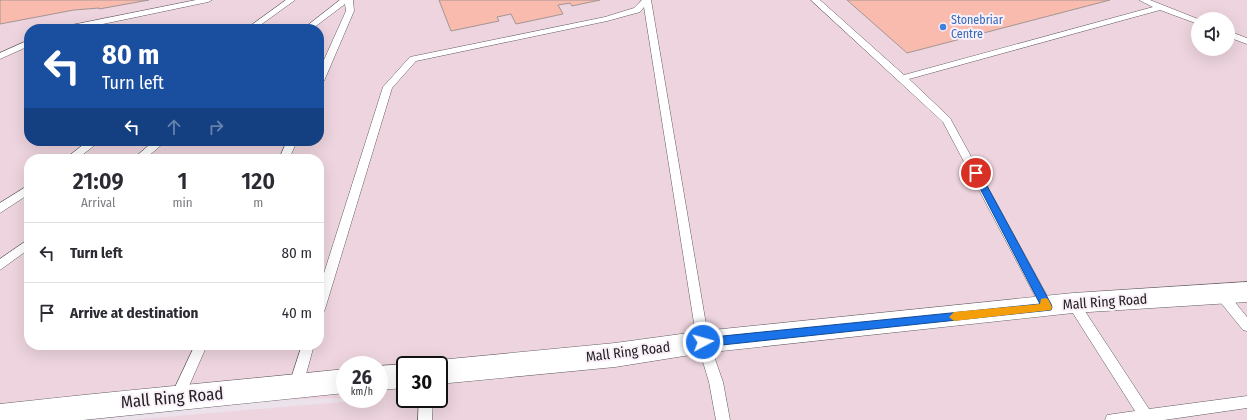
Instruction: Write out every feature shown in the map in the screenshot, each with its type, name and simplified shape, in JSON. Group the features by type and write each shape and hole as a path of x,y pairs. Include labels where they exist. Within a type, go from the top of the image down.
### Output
{"street":[{"name":"Mall Ring Road","path":"448,371 615,355 703,342 1073,304 1247,292"},
{"name":"Mall Ring Road","path":"0,417 126,402 177,399 336,382"}],"lane":[{"path":"91,24 208,0"},
{"path":"257,24 290,0"},
{"path":"314,24 345,0"},
{"path":"324,70 350,11 349,0"},
{"path":"324,293 388,87 413,59 608,19 637,10 646,0"},
{"path":"646,0 703,342 716,382 723,420"},
{"path":"814,0 947,120 1047,307"},
{"path":"1143,0 1191,19"},
{"path":"902,78 1161,7"},
{"path":"1235,37 1247,41"},
{"path":"0,56 24,45"},
{"path":"77,154 88,146"},
{"path":"144,154 155,146"},
{"path":"0,209 24,192"},
{"path":"0,265 24,247"},
{"path":"1221,294 1247,326"},
{"path":"1073,304 1147,418"},
{"path":"177,399 199,350"},
{"path":"296,385 306,350"},
{"path":"1112,420 1147,418 1247,402"},
{"path":"425,420 426,408"}],"shaded area":[{"path":"0,0 1247,0 1247,420 130,420 336,403 336,408 388,408 388,356 336,356 336,398 0,407"}],"building":[{"path":"0,0 149,0 99,9 74,10 0,24"},
{"path":"439,0 600,0 572,6 570,3 558,5 563,14 516,24 511,14 497,17 499,21 451,31"},
{"name":"Stonebriar Centre","path":"847,0 1110,0 907,53"}],"slow traffic":[{"path":"954,317 1047,307 1045,302"}],"place":[{"name":"Stonebriar Centre","path":"943,27"}],"route":[{"path":"703,342 1047,307 976,173"}]}
